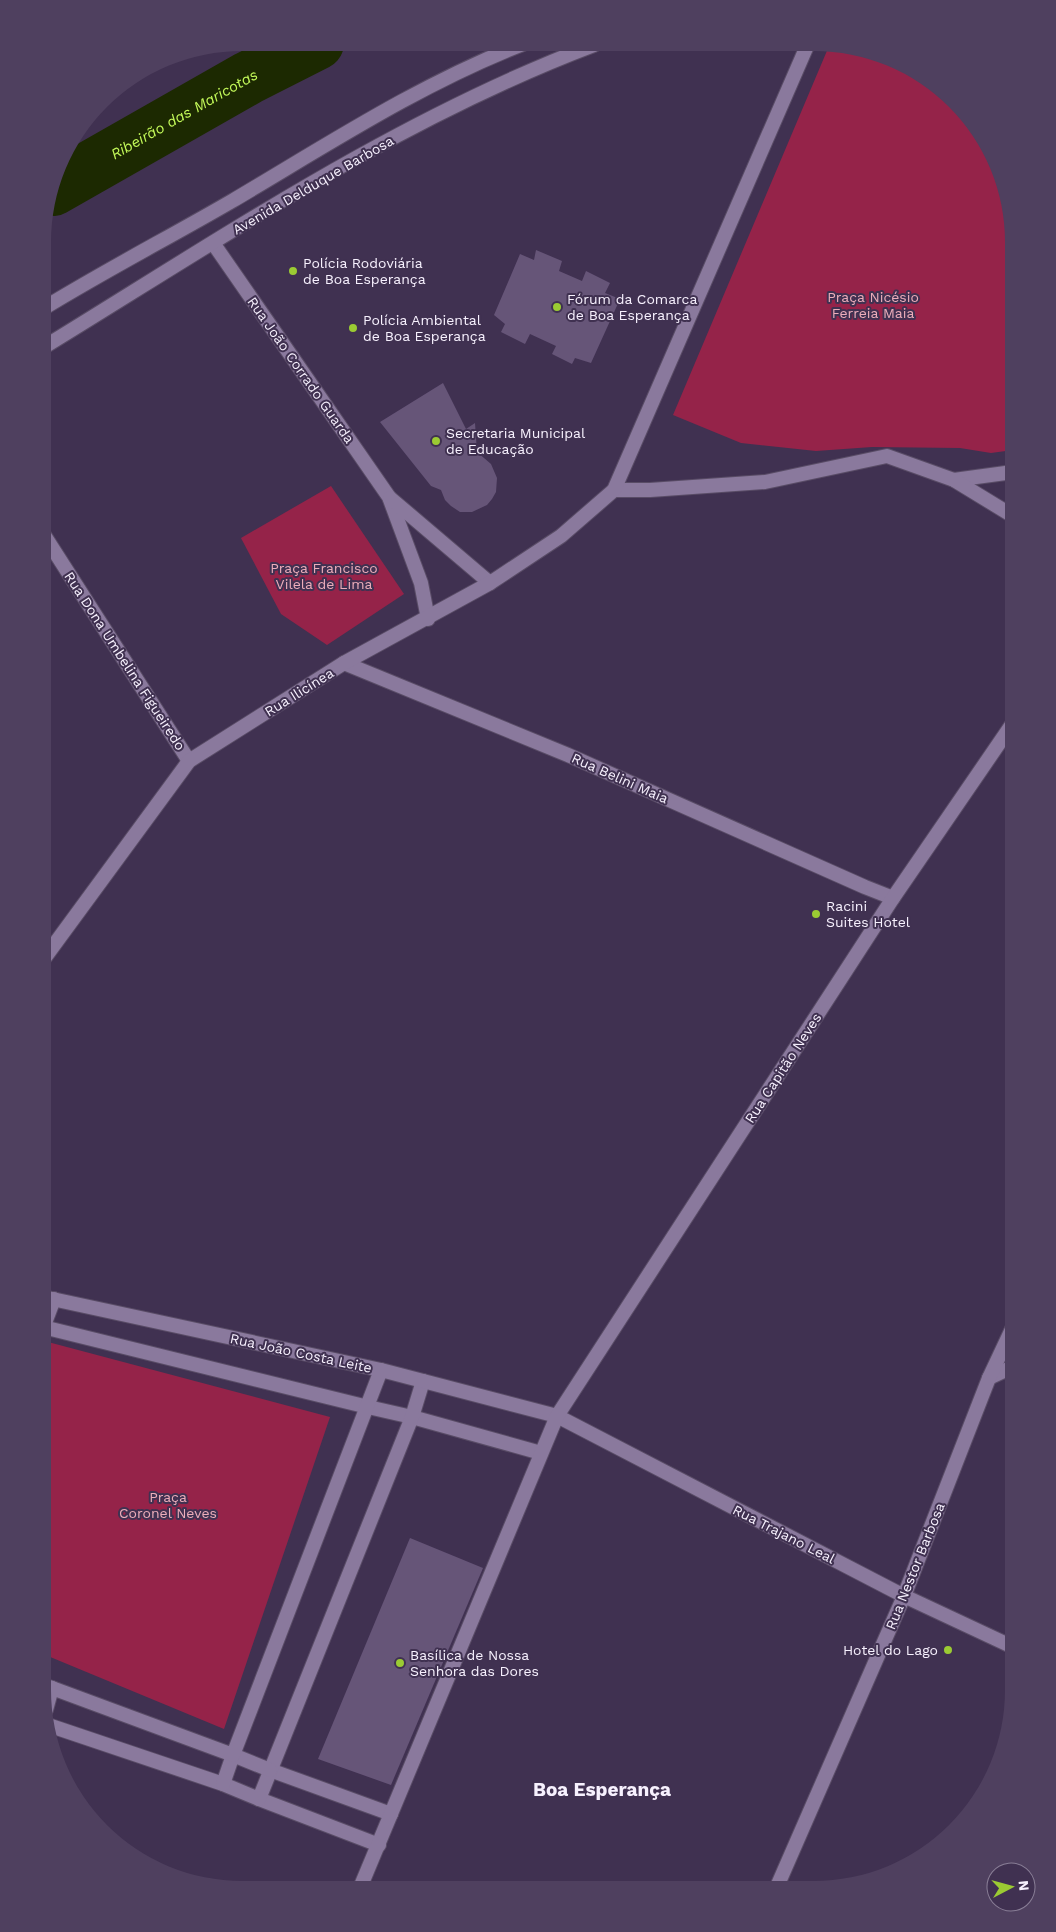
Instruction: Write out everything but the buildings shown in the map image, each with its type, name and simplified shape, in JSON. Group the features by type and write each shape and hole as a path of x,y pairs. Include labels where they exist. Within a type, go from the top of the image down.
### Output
{"street":[{"name":"Avenida Delduque Barbosa","path":"51,304 80,285 205,217 413,94 505,51"},
{"name":"Avenida Delduque Barbosa","path":"51,343 301,190 464,100 580,51"},
{"path":"805,51 614,490 650,490 765,482 887,456 954,480 1005,511"},
{"name":"Rua João Corrado Guarda","path":"213,244 389,497 490,583"},
{"path":"954,480 1005,473"},
{"name":"Rua Ilicínea","path":"51,949 189,762 344,664 490,583 561,536 614,490"},
{"name":"Rua João Corrado Guarda","path":"389,497 420,583 428,619"},
{"name":"Rua Dona Umbelina Figueiredo","path":"51,546 189,762"},
{"name":"Rua Belini Maia","path":"344,664 568,755 893,898"},
{"name":"Rua Capitão Neves","path":"557,1416 893,898 1005,735"},
{"name":"Rua João Costa Leite","path":"51,1299 381,1370 557,1416"},
{"path":"51,1330 412,1417 542,1453"},
{"name":"Rua Nestor Barbosa","path":"779,1881 904,1596 989,1378 1005,1344"},
{"path":"223,1784 381,1370"},
{"path":"989,1378 1005,1370"},
{"path":"259,1799 412,1417 423,1381"},
{"path":"363,1881 557,1416"},
{"name":"Rua Trajano Leal","path":"557,1416 904,1596 1005,1643"},
{"path":"51,1688 391,1814"},
{"path":"55,1727 223,1784 378,1845"}],"green space":[{"name":"Praça Nicésio Ferreia Maia","path":"826,52 851,55 875,61 920,83 949,107 973,136 995,181 1001,205 1005,242 1005,451 991,453 960,448 872,447 816,451 741,443 673,415"},
{"name":"Praça Francisco Vilela de Lima","path":"331,486 404,594 327,645 281,614 241,538"},
{"name":"Praça Coronel Neves","path":"51,1343 330,1417 224,1729 51,1657"}],"waterway":[{"name":"Ribeirão das Maricotas","path":"60,185 248,78 301,51"}],"place":[{"name":"Polícia Rodoviária de Boa Esperança","path":"293,271"},
{"name":"Fórum da Comarca de Boa Esperança","path":"557,307"},
{"name":"Polícia Ambiental de Boa Esperança","path":"353,328"},
{"name":"Secretaria Municipal de Educação","path":"436,441"},
{"name":"Racini Suites Hotel","path":"816,914"},
{"name":"Hotel do Lago","path":"948,1650"},
{"name":"Basílica de Nossa Senhora das Dores","path":"400,1663"}],"district":[{"name":"Boa Esperança","path":"602,1789"}]}
